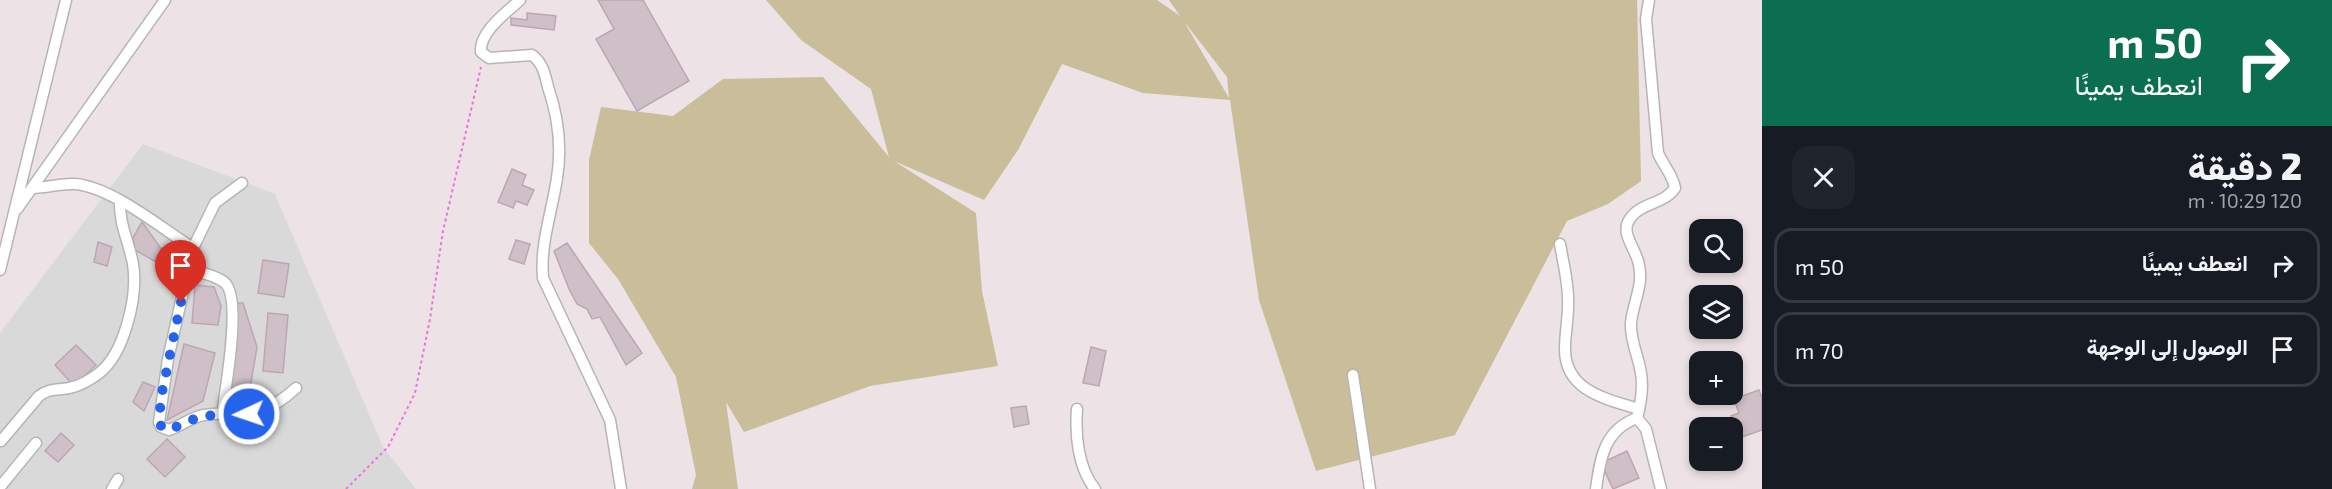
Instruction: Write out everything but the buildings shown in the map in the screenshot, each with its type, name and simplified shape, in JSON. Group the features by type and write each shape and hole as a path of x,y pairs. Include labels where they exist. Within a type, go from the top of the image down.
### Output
{"street":[{"path":"0,270 66,0"},
{"path":"15,211 165,0"},
{"path":"520,0 481,42 484,55 489,58 532,55 542,65 553,100 559,149 557,179 541,257 543,278 610,420 621,489"},
{"path":"1649,0 1646,18 1658,153 1663,166 1674,180 1675,188 1665,198 1637,211 1628,222 1626,231 1638,261 1641,276 1640,293 1631,323 1642,384 1638,414 1646,429 1661,489"},
{"path":"242,183 215,203 193,248 166,370 159,422 161,427 169,430 201,416 262,410 284,399 296,388"},
{"path":"33,188 76,184 88,186 120,201 193,248"},
{"path":"1,441 45,391 74,387 100,373 119,345 135,290 130,250 119,220 120,201"},
{"path":"1560,244 1569,297 1566,364 1570,376 1583,389 1638,414"},
{"path":"188,269 224,282 233,294 234,312 222,415"},
{"path":"1353,375 1370,489"},
{"path":"1077,409 1075,428 1078,446 1084,467 1095,489"},
{"path":"1596,489 1599,464 1609,441 1622,423 1638,414"},
{"path":"0,487 36,443"}],"path":[{"path":"346,489 388,447 415,393 430,320 443,231 484,55"}],"shaded area":[{"path":"766,0 1157,0 1180,16 1169,0 1637,0 1641,181 1608,204 1567,221 1455,435 1316,471 1259,300 1230,100 1143,93 1062,64 1018,150 984,200 894,161 976,213 982,291 998,366 870,386 744,432 726,402 738,489 692,489 696,475 676,377 618,279 589,243 589,160 601,107 673,116 723,79 823,77 889,157 871,89 801,40","holes":["1186,24 1227,77 1229,98"]},
{"path":"143,144 275,194 383,447 416,489 0,489 0,333"}],"route":[{"path":"181,302 160,402 161,427 169,430 201,416 249,414"}]}
